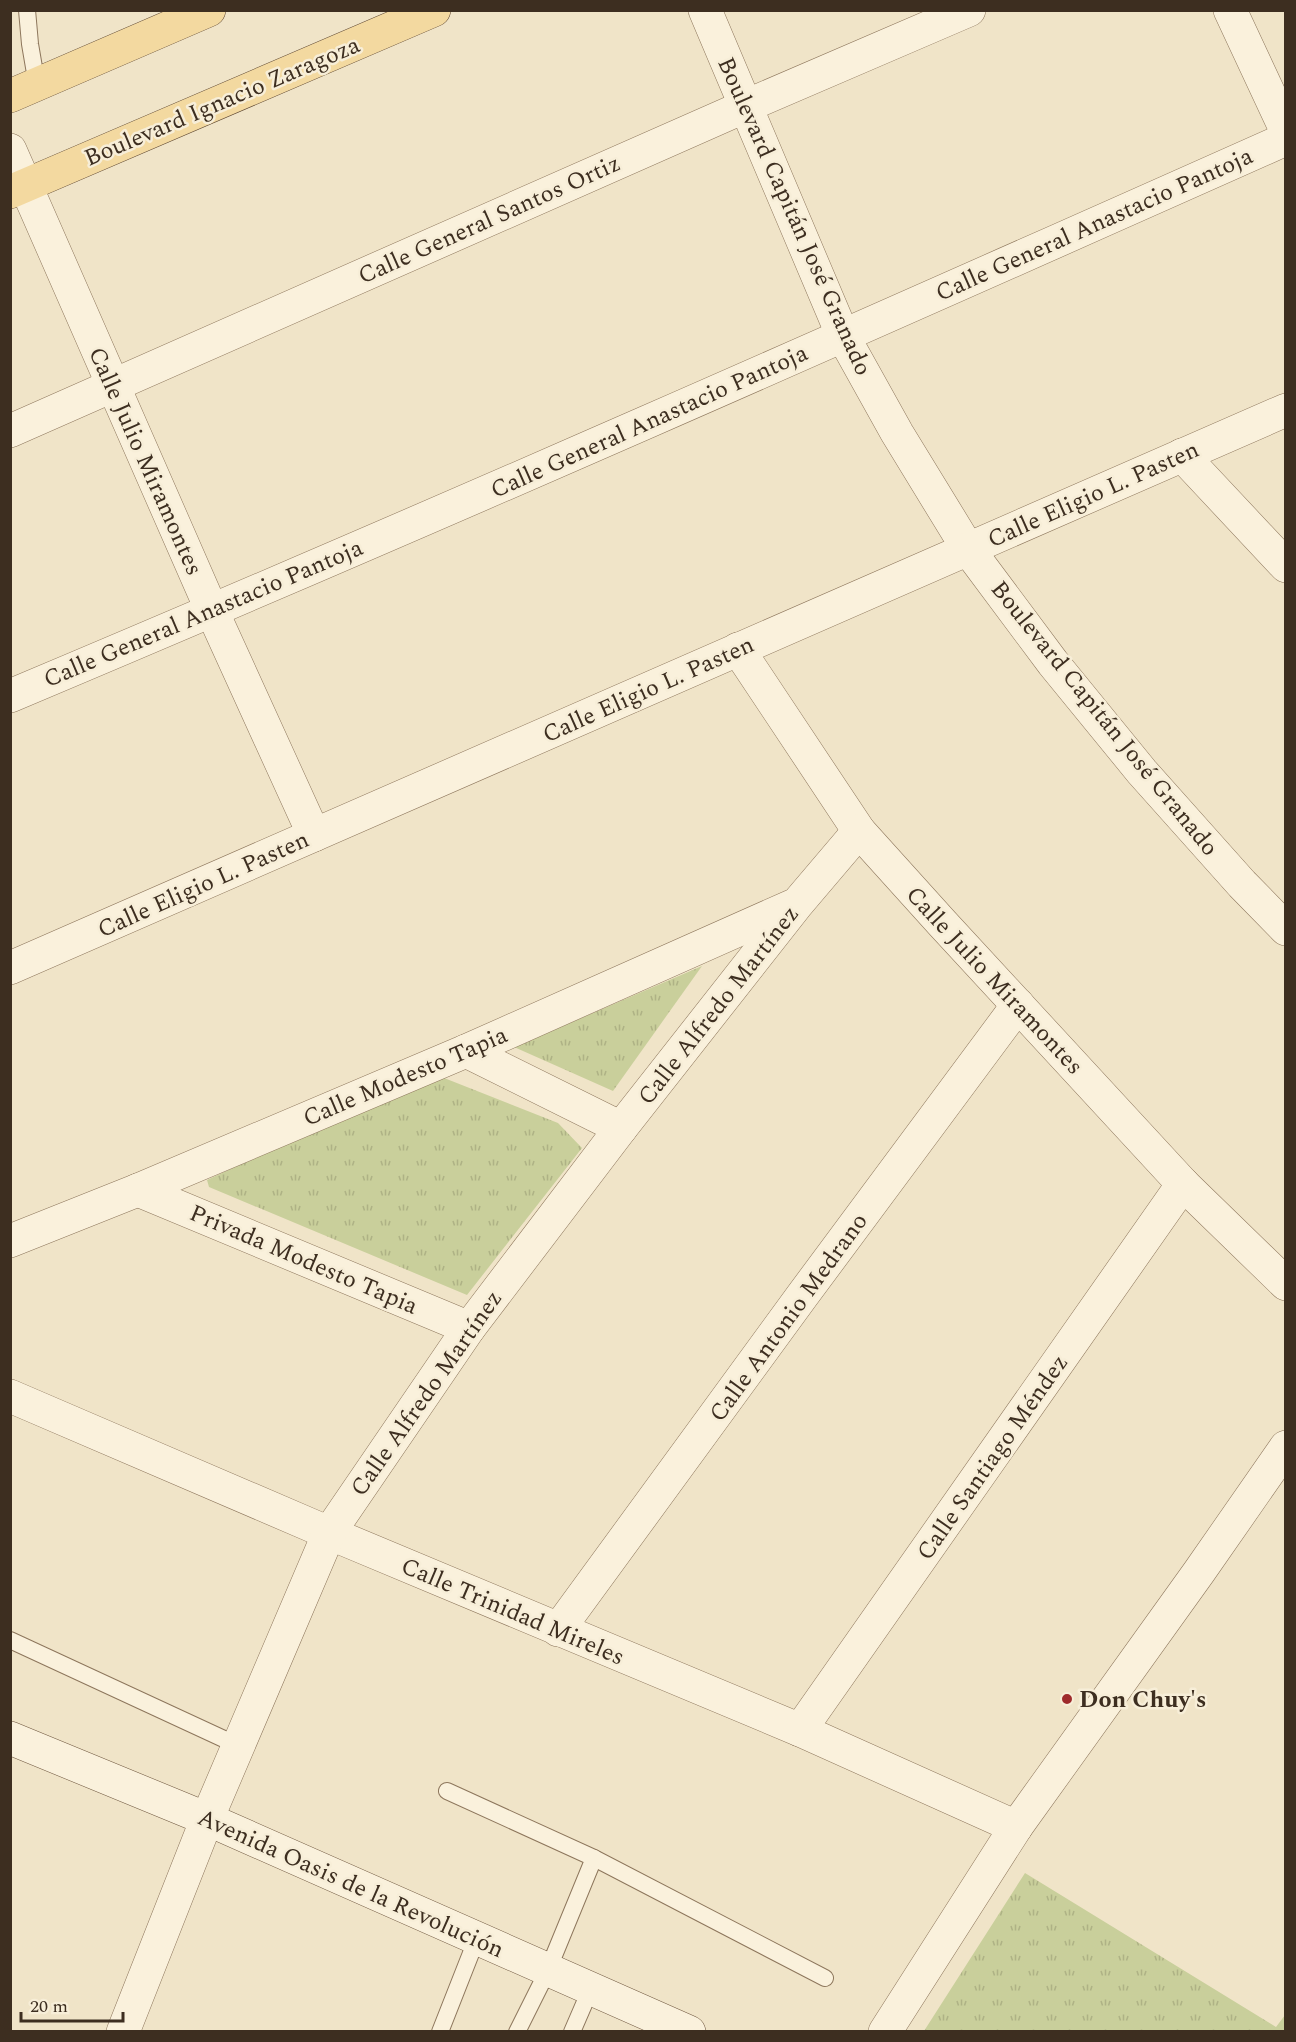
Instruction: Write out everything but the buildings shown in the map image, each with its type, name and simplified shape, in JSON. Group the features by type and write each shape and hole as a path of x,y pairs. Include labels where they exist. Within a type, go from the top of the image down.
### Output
{"main road":[{"path":"24,91 209,10"},
{"name":"Boulevard Ignacio Zaragoza","path":"18,189 434,10"}],"street":[{"name":"Boulevard Capitán José Granado","path":"705,10 843,336 897,433 968,549 1053,663 1142,772 1242,884 1286,929"},
{"name":"Calle General Santos Ortiz","path":"10,431 969,10"},
{"path":"1230,10 1286,130"},
{"name":"Calle General Anastacio Pantoja","path":"10,696 212,611 843,336 1286,139"},
{"name":"Calle Julio Miramontes","path":"10,150 18,189 113,386 314,835"},
{"name":"Calle Eligio L. Pasten","path":"10,968 1286,410"},
{"path":"1182,455 1286,566"},
{"name":"Calle Julio Miramontes","path":"738,649 859,831 1183,1184 1286,1284"},
{"name":"Calle Alfredo Martínez","path":"123,2031 207,1819 329,1533 469,1328 621,1128 797,904 859,831"},
{"name":"Calle Modesto Tapia","path":"10,1241 138,1190 466,1051 797,904"},
{"name":"Calle Antonio Medrano","path":"558,1630 1018,1005"},
{"path":"466,1051 621,1128"},
{"name":"Calle Santiago Méndez","path":"800,1730 1183,1184"},
{"name":"Privada Modesto Tapia","path":"138,1190 469,1328"},
{"name":"Calle Trinidad Mireles","path":"10,1396 558,1630 800,1730 1016,1827"},
{"path":"885,2031 1016,1827 1286,1447"},
{"name":"Avenida Oasis de la Revolución","path":"10,1738 207,1819 681,2030"}],"lane":[{"path":"24,91 30,44 27,10"},
{"path":"10,1640 239,1746"},
{"path":"447,1791 594,1858 825,1978"},
{"path":"517,2031 548,1970 594,1858"},
{"path":"440,2031 477,1938"},
{"path":"572,2031 591,1988"}],"green space":[{"path":"702,966 613,1091 514,1047"},
{"path":"434,1074 558,1123 582,1148 467,1295 209,1187 207,1180"},
{"path":"1025,1873 1276,2027 1285,2015 1285,2031 924,2031"}],"place":[{"name":"Don Chuy's","path":"1067,1699"}]}
